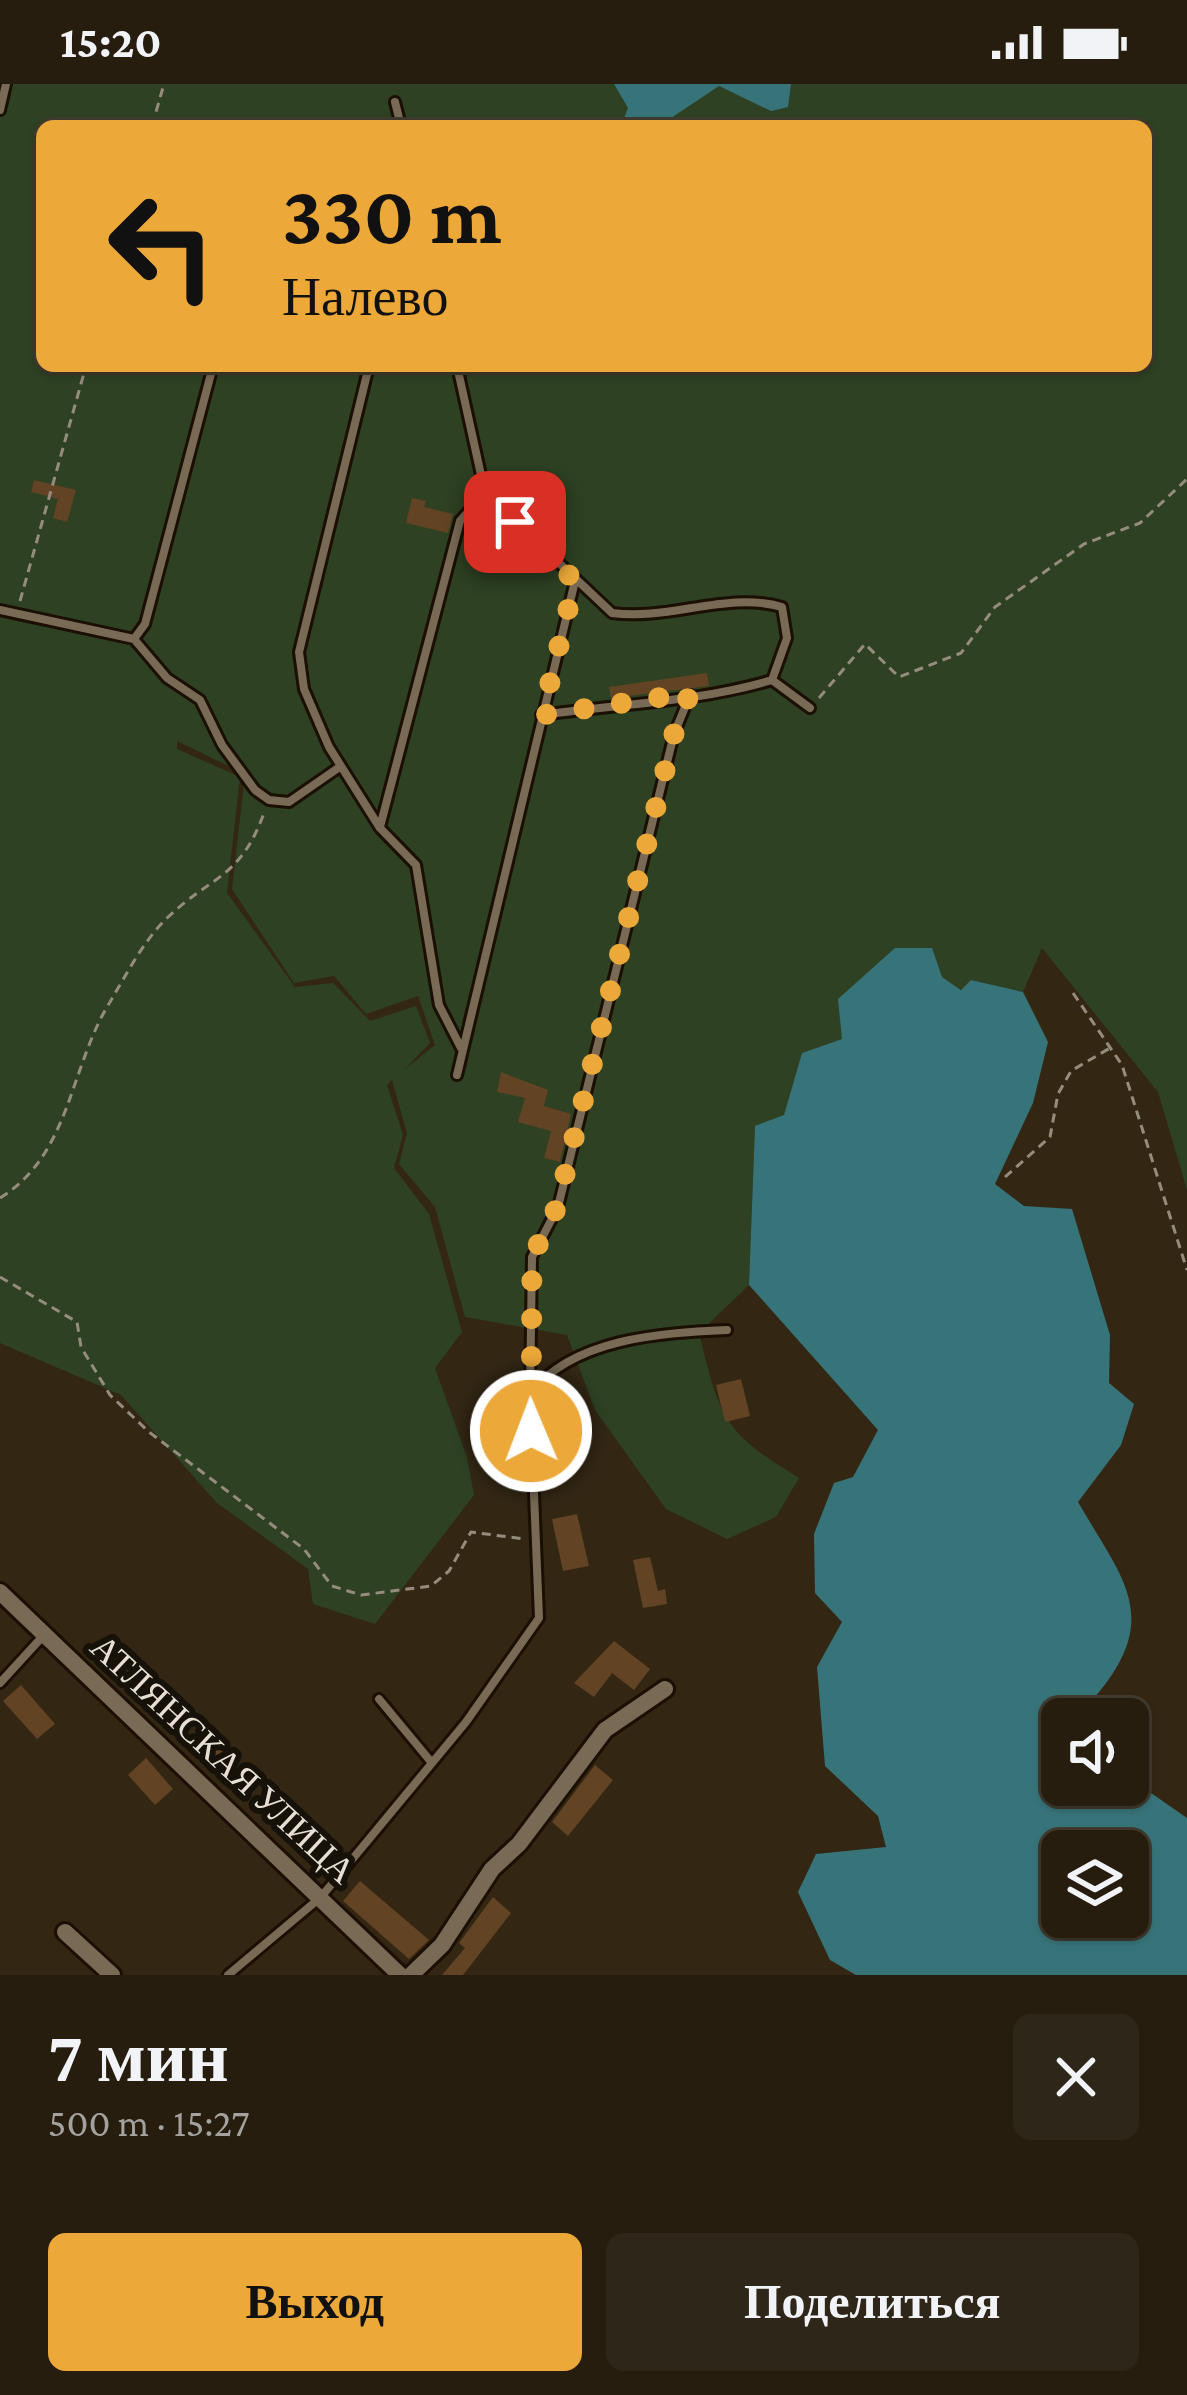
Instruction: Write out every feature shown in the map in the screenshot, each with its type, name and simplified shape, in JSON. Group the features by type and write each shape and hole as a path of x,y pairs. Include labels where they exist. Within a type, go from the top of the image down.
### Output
{"street":[{"name":"АТЛЯНСКАЯ УЛИЦА","path":"0,1592 400,1975"},
{"path":"411,1975 442,1946 492,1869 519,1844 605,1730 664,1689"},
{"path":"65,1932 112,1975"}],"lane":[{"path":"0,110 6,84"},
{"path":"395,102 400,120"},
{"path":"134,639 145,624 211,372"},
{"path":"368,372 299,652 304,689 341,766 380,828 416,866 439,1005 461,1048"},
{"path":"458,372 485,493 612,613 640,617 758,600 782,607 787,638 772,680"},
{"path":"380,828 460,521 485,493"},
{"path":"457,1076 575,581"},
{"path":"0,610 134,639 167,678 200,700 222,745 255,790 269,800 289,802 341,766"},
{"path":"772,680 810,708"},
{"path":"542,715 690,693 724,694 772,680"},
{"path":"229,1975 321,1897 432,1763 539,1618 530,1394 532,1257 557,1207 674,734 690,693"},
{"path":"530,1394 563,1361 662,1333 727,1330"},
{"path":"0,1683 44,1635"},
{"path":"379,1699 432,1763"}],"path":[{"path":"154,120 164,84"},
{"path":"16,614 84,372"},
{"path":"810,708 865,644 898,677 961,653 995,607 1084,544 1140,523 1187,479"},
{"path":"0,1198 34,1174 50,1146 106,1009 132,967 165,920 249,853 269,800"},
{"path":"1073,993 1122,1065 1187,1270"},
{"path":"1005,1177 1050,1138 1058,1094 1071,1071 1112,1047"},
{"path":"0,1276 77,1322 81,1347 110,1395 149,1432 304,1549 332,1586 361,1595 431,1586 449,1571 471,1532 536,1540"}],"green space":[{"path":"0,84 1187,84 1187,1190 1158,1092 1042,948 1023,992 971,980 962,990 942,977 842,1039 802,1053 784,1116 755,1127 749,1285 699,1333 728,1420 754,1448 799,1478 776,1517 727,1539 666,1509 595,1410 567,1335 465,1317 435,1207 399,1164 407,1133 392,1080 387,1085 403,1135 394,1168 429,1214 462,1332 435,1368 467,1457 474,1495 375,1624 313,1604 308,1569 217,1503 121,1395 0,1343","holes":["177,741 245,774 232,889 294,983 334,976 366,1014 418,996 435,1045 404,1070 430,1043 416,1006 370,1021 333,983 295,987 227,893 240,777 177,749"]}],"water":[{"path":"614,84 791,84 788,107 771,111 719,86 668,120 623,120 628,108"},
{"path":"895,948 932,948 942,977 961,990 971,980 1023,992 1048,1042 1033,1103 995,1184 1024,1206 1072,1209 1110,1335 1109,1383 1134,1404 1121,1445 1078,1502 1129,1599 1127,1644 1095,1698 1041,1698 1041,1806 1149,1806 1149,1792 1187,1818 1187,1975 856,1975 830,1960 798,1892 816,1854 886,1847 878,1816 825,1766 817,1667 842,1622 815,1593 814,1534 834,1483 853,1477 878,1430 749,1285 755,1126 784,1115 802,1053 842,1039 838,999"}],"building":[{"path":"34,480 76,490 67,522 53,518 58,499 31,492"},
{"path":"412,498 426,501 424,507 453,514 448,533 406,523"},
{"path":"707,673 709,686 611,698 609,687"},
{"path":"501,1072 548,1090 544,1106 571,1114 560,1162 544,1158 551,1131 518,1122 525,1098 497,1092"},
{"path":"741,1379 750,1416 725,1422 716,1385"},
{"path":"559,1436 567,1475 547,1480 540,1440"},
{"path":"577,1514 589,1566 563,1571 552,1519"},
{"path":"650,1557 658,1591 665,1589 667,1604 643,1608 633,1560"},
{"path":"614,1641 650,1669 634,1690 612,1673 594,1697 574,1683"},
{"path":"21,1685 55,1724 37,1739 3,1701"},
{"path":"211,1738 247,1774 232,1788 196,1753"},
{"path":"146,1758 173,1789 155,1805 128,1775"},
{"path":"595,1765 613,1780 568,1836 552,1822"},
{"path":"360,1881 429,1940 409,1959 343,1901"},
{"path":"493,1897 511,1913 463,1975 442,1975 465,1948 459,1943"}],"route":[{"path":"515,522 575,581 542,715 690,693 674,734 668,775 557,1207 532,1257 531,1431"}]}
